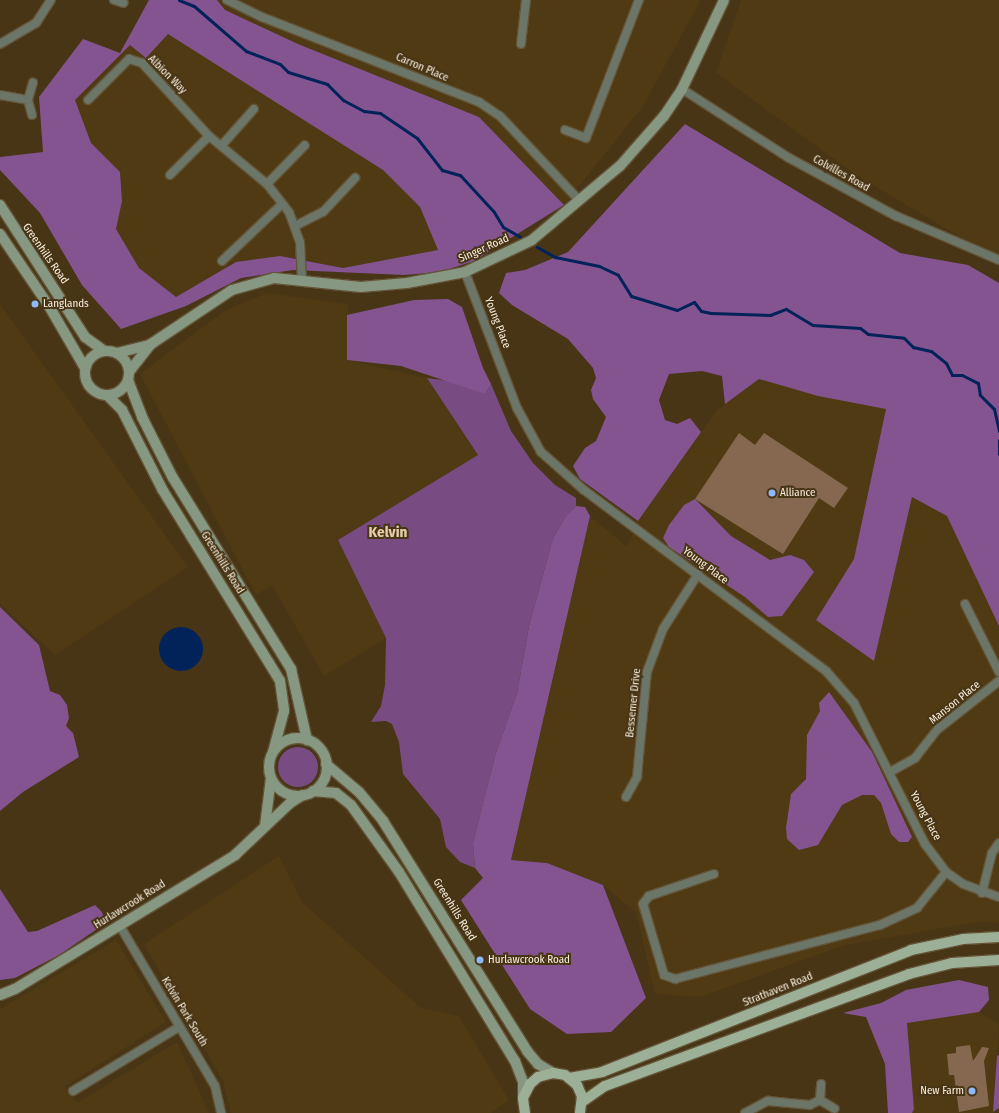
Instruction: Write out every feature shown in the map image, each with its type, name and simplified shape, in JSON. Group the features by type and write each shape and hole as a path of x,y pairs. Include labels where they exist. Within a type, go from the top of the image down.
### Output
{"main road":[{"name":"Strathaven Road","path":"569,1078 602,1072 912,950 963,939 999,938"},
{"path":"582,1102 605,1086 909,974 952,963 999,960"},
{"path":"525,1113 523,1098 533,1080 553,1073 569,1078 577,1085 582,1102 580,1113"}],"street":[{"path":"0,44 36,23 52,0"},
{"path":"114,0 124,4"},
{"name":"Carron Place","path":"227,0 254,14 479,102 500,116 579,200"},
{"path":"521,44 526,0"},
{"path":"565,130 586,138 639,0"},
{"name":"Singer Road","path":"117,353 151,344 232,290 274,278 302,278 361,287 407,283 465,272 532,240 620,166 664,116 682,89 724,0"},
{"name":"Albion Way","path":"88,100 129,59 142,62 209,136 222,145 268,184 296,226 300,242 302,278"},
{"path":"32,115 28,100 33,83"},
{"name":"Colvilles Road","path":"682,89 789,158 889,213 999,260"},
{"path":"0,95 11,100 28,100"},
{"path":"222,145 254,110"},
{"path":"170,175 209,136"},
{"path":"268,184 305,145"},
{"path":"296,226 323,212 355,178"},
{"path":"222,261 282,204"},
{"name":"Greenhills Road","path":"0,205 86,337 104,351"},
{"path":"0,234 49,306 85,368 85,380 91,390 108,396 121,391 129,376 126,361 117,353 104,351 92,357 85,368"},
{"name":"Young Place","path":"465,272 517,408 541,452 584,490 826,671 854,703 925,844 946,872 982,893 999,897"},
{"name":"Singer Road","path":"129,376 151,344"},
{"name":"Greenhills Road","path":"129,376 142,417 173,478 291,669 307,740"},
{"name":"Greenhills Road","path":"108,396 122,410 162,489 276,673 282,691 284,711 273,752"},
{"name":"Bessemer Drive","path":"626,797 637,777 647,672 663,629 698,574"},
{"path":"965,604 999,672"},
{"name":"Manson Place","path":"890,772 915,758 938,728 999,681"},
{"path":"265,826 271,778 270,762 273,752 292,739 307,740 322,751 326,764 324,780 313,791 303,795 284,792 271,778"},
{"name":"Greenhills Road","path":"326,764 359,792 383,821 527,1051 538,1064 553,1073"},
{"path":"313,791 336,793 351,805 400,872 515,1061 523,1082 523,1098"},
{"name":"Hurlawcrook Road","path":"0,995 15,989 235,855 256,838 265,826 303,795"},
{"path":"982,893 992,853 999,843"},
{"path":"714,874 649,896 643,904 664,976 675,979 880,925 916,908 946,872"},
{"name":"Kelvin Park South","path":"120,926 215,1086 220,1113"},
{"path":"73,1091 179,1026"},
{"path":"820,1100 821,1084"},
{"path":"820,1100 835,1109"},
{"path":"745,1113 768,1101 803,1106 820,1100"}],"shaded area":[{"path":"149,0 217,0 225,10 298,44 479,117 564,205 474,261 440,272 404,275 293,270 241,278 186,306 121,329 82,285 40,213 0,170 0,157 43,152 39,97 83,39 120,53","holes":["168,34 383,170 420,207 438,250 343,268 280,256 236,262 176,297 139,268 116,229 122,201 120,172 91,143 75,100 130,45 146,58"]},
{"path":"217,0 701,0 643,106 564,205 479,117 298,44 225,10"},
{"path":"741,0 999,0 999,260 856,175 716,73"},
{"path":"168,33 383,170 420,207 438,250 343,268 280,256 236,262 176,297 139,268 116,229 122,201 120,172 91,143 75,100 130,45"},
{"path":"685,124 900,253 968,265 999,283 999,626 947,516 912,497 874,661 816,620 854,559 886,409 818,396 759,379 725,404 722,376 702,371 669,374 659,400 665,420 677,424 690,418 701,432 638,521 580,479 573,466 585,448 596,441 606,417 593,399 591,390 596,378 593,368 568,339 512,305 499,293 506,273 525,270 568,252"},
{"path":"267,293 348,304 347,360 427,378 478,455 338,540 386,638 324,676 272,585 256,595 140,374 226,310"},
{"path":"448,299 462,307 483,368 491,384 485,394 401,366 347,360 347,315 414,300"},
{"path":"0,304 188,567 55,655 0,604"},
{"path":"427,378 457,382 485,394 491,384 511,431 533,463 555,485 576,498 576,506 566,516 553,538 529,626 517,693 495,756 473,843 475,868 460,862 446,847 440,819 403,774 399,742 392,724 386,721 371,722 381,706 385,685 386,638 338,540 478,455"},
{"path":"759,379 886,409 854,559 816,620 874,660 912,496 947,516 999,623 999,923 983,921 845,945 700,997 655,994 636,912 603,885 547,863 511,860 590,516 627,547 638,521 716,411"},
{"path":"695,499 731,536 770,560 790,555 804,560 814,572 782,616 768,617 745,597 669,547 663,538 669,525 684,505"},
{"path":"576,506 585,507 590,516 511,860 547,863 603,885 646,998 611,1032 567,1034 530,1009 461,900 483,878 475,868 473,843 495,756 517,693 529,626 553,538 566,516"},
{"path":"0,607 39,645 50,691 60,695 67,705 69,718 66,726 73,733 79,757 23,792 0,811"},
{"path":"829,692 872,752 912,837 908,842 899,842 891,834 881,803 874,795 862,795 842,805 818,845 799,850 787,839 786,828 791,794 806,779 807,735 820,711 819,703"},
{"path":"298,747 306,749 312,753 316,759 318,767 316,775 312,781 306,785 298,787 290,785 284,781 280,775 278,767 280,759 284,753 290,749"},
{"path":"279,856 302,902 421,1008 459,1016 509,1100 491,1113 231,1113 223,1081 144,944"},
{"path":"0,889 28,932 37,931 95,905 102,912 106,923 59,955 15,978 0,980"},
{"path":"116,940 166,1022 65,1086 77,1103 177,1042 209,1113 0,1113 0,1009"},
{"path":"959,980 988,987 989,1000 979,1012 907,1023 914,1109 912,1113 888,1113 885,1064 866,1017 843,1013 881,1003 906,990"},
{"path":"976,1011 999,1024 994,1113 912,1113 914,1109 906,1023"},
{"path":"999,1055 999,1108 993,1112 997,1056"}],"water":[{"path":"177,627 185,627 197,633 203,645 203,653 197,665 185,671 177,671 165,665 159,653 159,645 165,633"}],"building":[{"name":"Alliance","path":"739,433 755,445 764,433 848,488 834,508 819,498 783,554 695,499"},
{"name":"New Farm","path":"970,1045 973,1061 982,1047 989,1048 984,1061 989,1106 959,1112 954,1075 949,1075 947,1054 956,1053 956,1047"}],"waterway":[{"path":"179,0 194,6 246,51 280,64 288,72 327,84 343,100 364,111 380,113 417,138 442,170 460,175 494,212 503,227 520,237"},
{"path":"537,247 555,257 599,266 618,275 631,296 677,310 694,302 701,311 711,313 770,315 786,309 813,325 860,328 868,334 904,338 913,347 931,351 946,363 952,375 962,375 978,383 980,395 994,409 999,431"},
{"path":"999,440 999,454"}],"place":[{"name":"Langlands","path":"35,304"},
{"name":"Alliance","path":"772,493"},
{"name":"Hurlawcrook Road","path":"480,960"},
{"name":"New Farm","path":"972,1091"}],"district":[{"name":"Kelvin","path":"388,533"}]}
